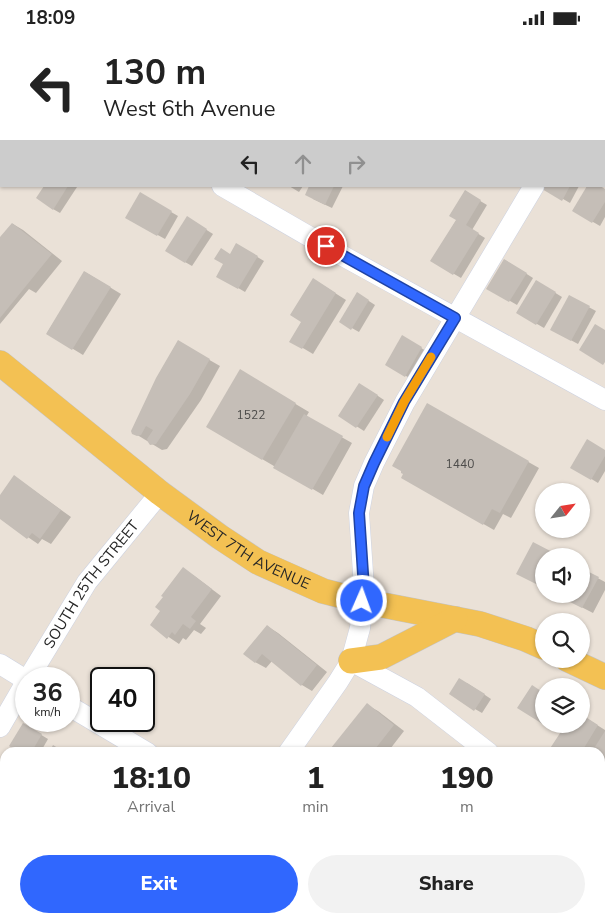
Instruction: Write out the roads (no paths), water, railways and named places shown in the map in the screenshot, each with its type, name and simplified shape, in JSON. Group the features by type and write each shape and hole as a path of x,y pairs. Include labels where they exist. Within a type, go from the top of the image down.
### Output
{"main road":[{"name":"WEST 7TH AVENUE","path":"0,363 160,493 258,562 323,591 362,601 495,628 535,643"},
{"path":"351,661 381,657 455,619"},
{"path":"586,668 605,677"}],"street":[{"path":"224,187 455,318 605,400"},
{"path":"292,747 351,661 360,628 364,589 359,513 364,486 404,402 533,187"},
{"name":"SOUTH 25TH STREET","path":"35,667 87,582 160,493"},
{"path":"351,661 418,697 481,747"},
{"path":"0,664 15,673"},
{"name":"SOUTH 25TH STREET","path":"0,727 15,701"},
{"path":"80,713 138,747"}]}
